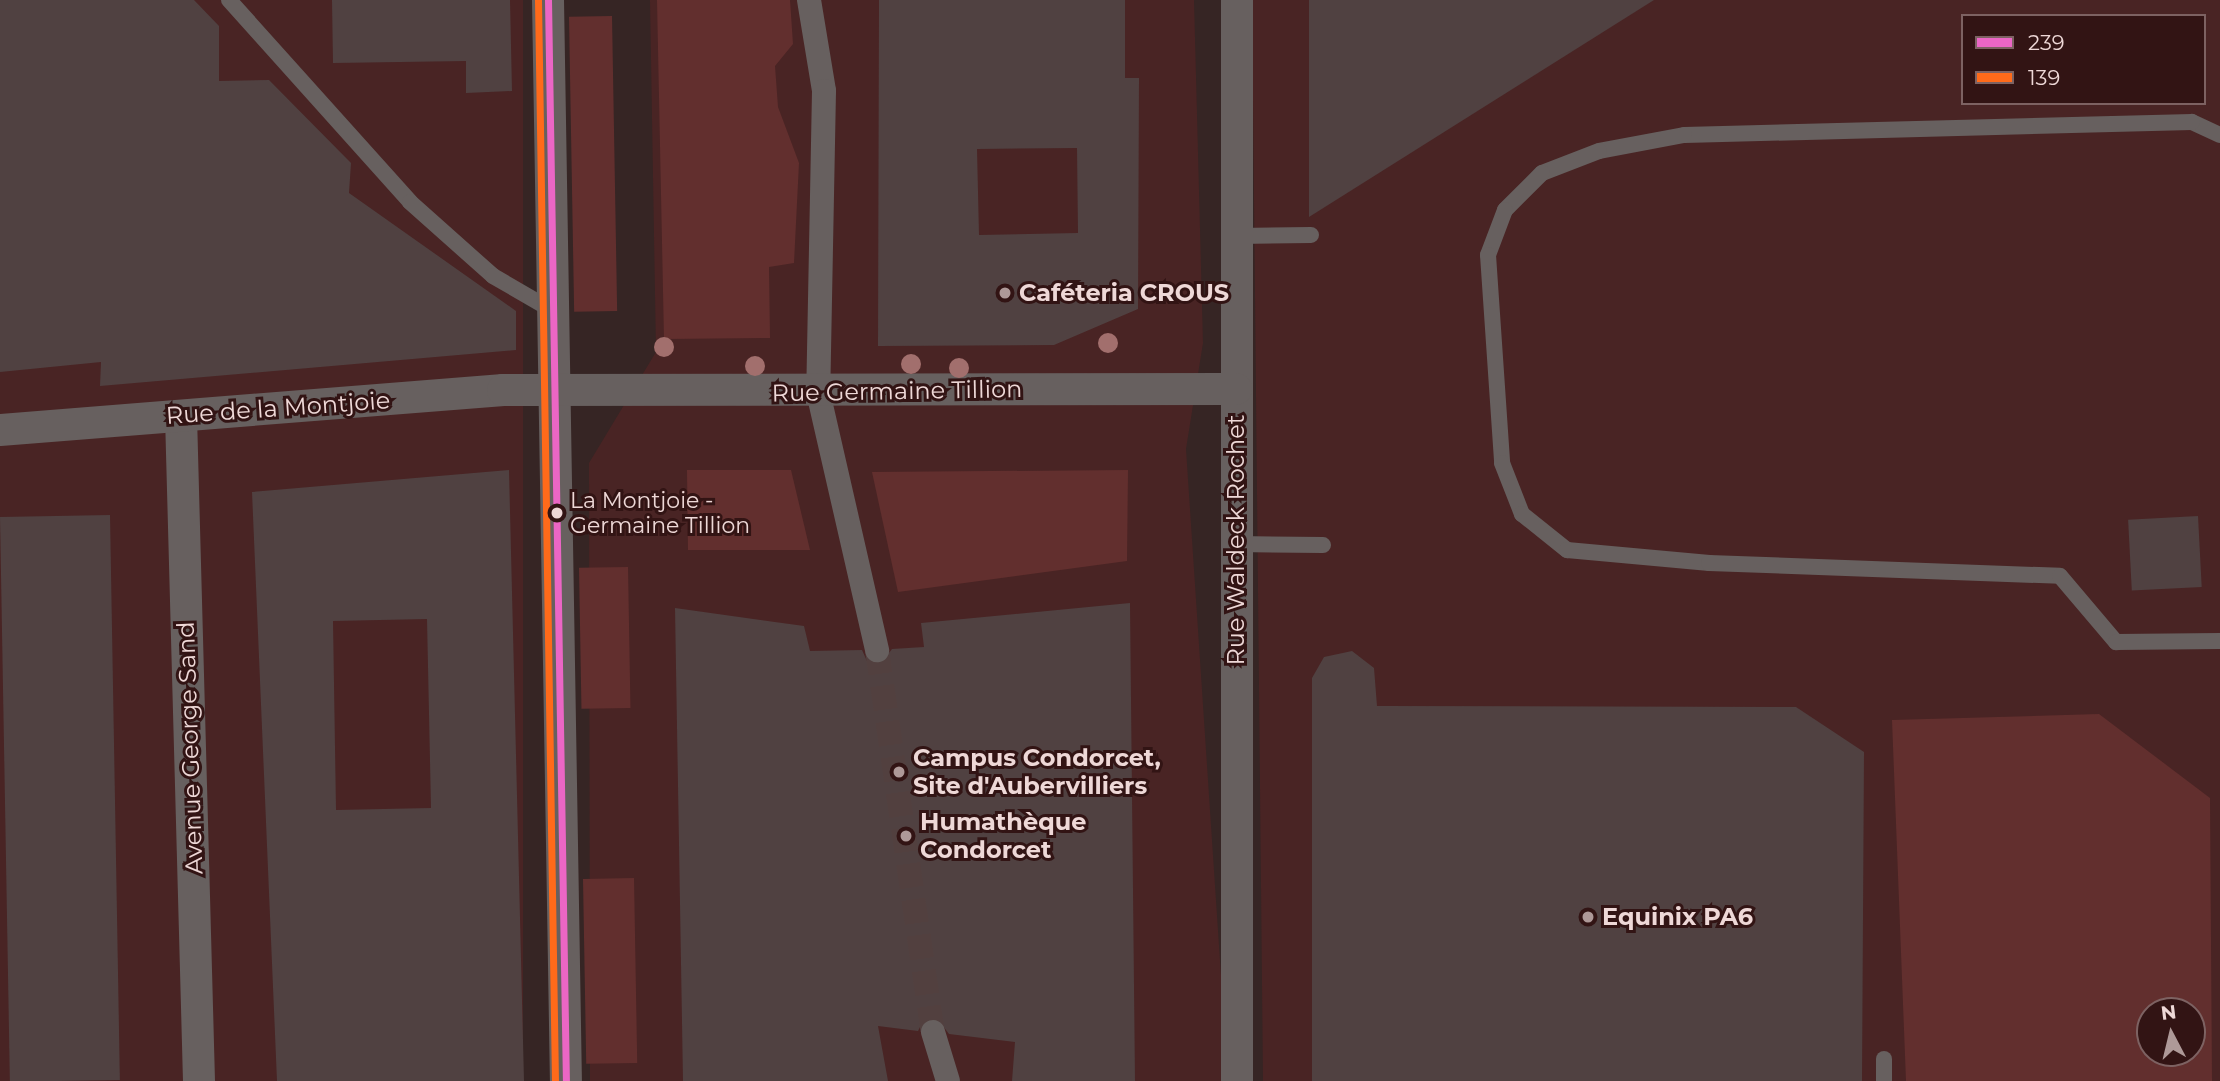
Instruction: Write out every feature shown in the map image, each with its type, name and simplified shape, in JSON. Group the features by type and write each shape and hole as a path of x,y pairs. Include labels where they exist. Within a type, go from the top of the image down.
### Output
{"street":[{"path":"548,0 557,391 566,1081"},
{"path":"809,0 824,91 818,392 877,650"},
{"name":"Rue Waldeck Rochet","path":"1237,0 1237,1081"},
{"name":"Rue Germaine Tillion","path":"557,391 1236,389"},
{"name":"Rue de la Montjoie","path":"0,430 503,390 557,391"},
{"name":"Avenue George Sand","path":"181,416 199,1081"},
{"path":"933,1032 948,1081"}],"lane":[{"path":"229,0 410,202 493,276 555,312"},
{"path":"2220,135 2192,122 1684,135 1599,151 1542,173 1505,210 1488,255 1502,463 1522,514 1567,550 1709,563 2060,576 2116,642 2220,640"},
{"path":"1237,236 1311,235"},
{"path":"1236,544 1323,545"},
{"path":"1884,1059 1884,1081"}],"shaded area":[{"path":"0,0 523,0 523,1081 0,1081"},
{"name":"Campus Condorcet, Site d'Aubervilliers","path":"650,0 1194,0 1203,343 1186,449 1228,1081 590,1081 589,463 656,352"},
{"path":"657,0 790,0 793,44 775,66 778,107 799,163 794,263 769,267 770,338 664,339"},
{"path":"1252,0 2220,0 2220,1081 1263,1081"},
{"path":"612,16 617,311 574,312 569,17"},
{"path":"687,470 791,470 810,550 688,550"},
{"path":"1128,470 1127,561 898,592 872,472"},
{"path":"628,567 630,708 581,709 579,568"},
{"path":"2099,714 2210,798 2212,1081 1906,1081 1892,720"},
{"path":"634,878 637,1063 586,1064 583,879"}],"building":[{"path":"0,0 194,0 219,26 219,81 269,80 351,163 349,193 516,311 516,350 100,386 101,362 0,372"},
{"path":"332,0 510,0 512,91 466,93 466,61 333,63"},
{"path":"879,0 1125,0 1125,78 1139,78 1138,309 1054,345 878,346","holes":["1077,148 1078,233 979,235 977,149"]},
{"path":"1309,0 1654,0 1309,217"},
{"path":"509,470 524,1081 277,1081 252,492","holes":["427,619 431,808 336,810 333,621"]},
{"path":"110,515 120,1080 10,1081 0,517"},
{"path":"2198,516 2202,587 2132,591 2128,520"},
{"name":"Humathèque Condorcet","path":"1130,603 1135,1081 1012,1081 1015,1042 949,1034 936,1017 923,1021 918,1031 878,1026 888,1081 683,1081 675,608 804,626 810,651 862,650 867,661 880,665 892,649 924,647 921,623"},
{"name":"Equinix PA6","path":"1352,651 1374,668 1377,706 1796,707 1864,752 1862,1081 1312,1081 1312,678 1324,657"}],"tunnel":[{"path":"877,650 933,1032"}],"transit line":[{"name":"139","path":"538,0 555,1081"},
{"name":"239","path":"548,0 566,1081"}],"place":[{"name":"Caféteria CROUS","path":"1005,293"},
{"name":"La Montjoie - Germaine Tillion","path":"557,513"},
{"name":"Campus Condorcet, Site d'Aubervilliers","path":"899,772"},
{"name":"Humathèque Condorcet","path":"906,836"},
{"name":"Equinix PA6","path":"1588,917"}]}
